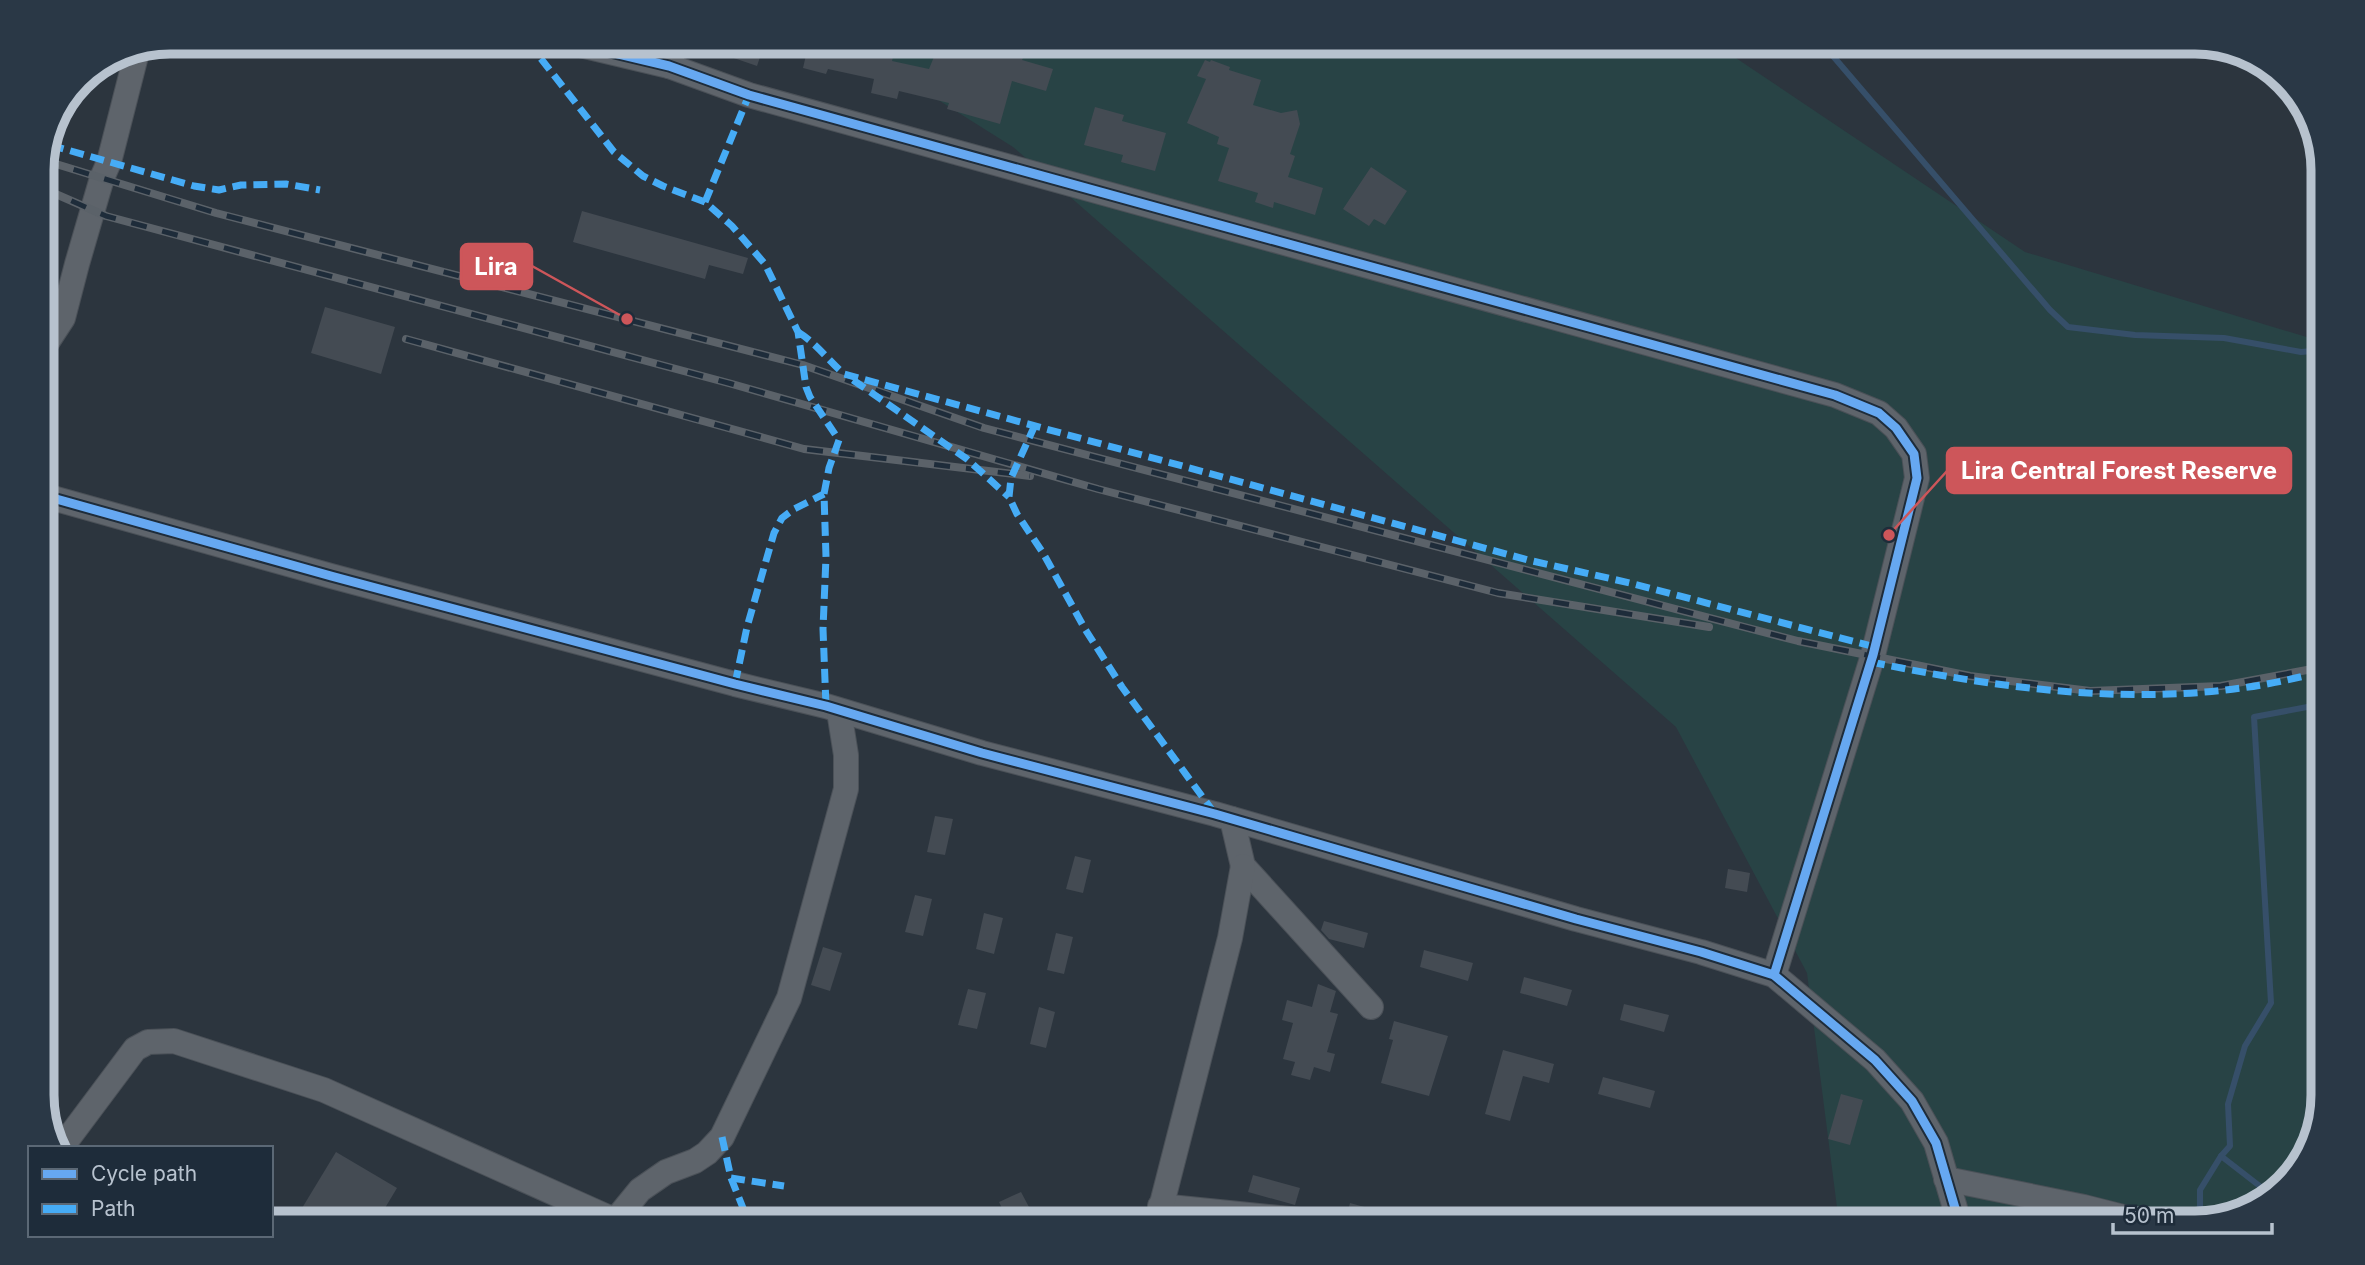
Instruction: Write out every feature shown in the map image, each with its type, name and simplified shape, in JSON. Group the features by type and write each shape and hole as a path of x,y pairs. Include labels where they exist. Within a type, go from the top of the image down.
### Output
{"street":[{"path":"618,54 669,66 748,95 1835,395 1879,413 1896,428 1914,454 1917,478 1873,655 1774,975"},
{"path":"669,66 673,54"},
{"path":"54,332 63,318 76,264 109,162 135,60"},
{"path":"54,498 331,576 839,711 982,753 1232,818 1774,975 1875,1060 1912,1101 1936,1143 1955,1211"},
{"path":"625,1211 640,1190 667,1172 695,1161 722,1138 789,998 846,789 846,755 839,711"},
{"path":"1160,1211 1230,938 1243,866 1232,818"},
{"path":"1243,866 1371,1007"},
{"path":"65,1143 135,1049 148,1042 174,1041 324,1090 593,1211"},
{"path":"1946,1179 2100,1211"}],"green space":[{"path":"865,54 1730,54 2025,252 2311,338 2311,1095 2305,1132 2282,1171 2253,1195 2225,1207 2210,1210 1837,1211 1807,973 1676,727 1013,147"}],"building":[{"path":"729,54 761,54 757,66"},
{"path":"806,54 894,54 892,61 929,69 935,54 1025,54 1022,60 1053,69 1046,91 1012,81 1000,124 947,109 949,103 899,91 897,99 871,93 874,79 828,69 826,74 803,68"},
{"path":"1205,60 1261,80 1253,105 1281,113 1297,110 1300,124 1290,154 1295,156 1288,177 1323,188 1315,215 1274,202 1273,208 1255,202 1258,193 1218,181 1229,148 1217,144 1219,137 1187,123 1206,79 1197,76"},
{"path":"1095,107 1124,115 1122,121 1166,133 1155,171 1121,162 1123,155 1084,145"},
{"path":"1371,167 1407,191 1385,225 1374,219 1369,226 1343,209"},
{"path":"582,211 748,258 743,274 709,265 705,279 573,242"},
{"path":"325,307 395,327 381,374 311,353"},
{"path":"935,816 953,819 945,855 927,852"},
{"path":"1075,856 1091,860 1083,893 1066,889"},
{"path":"1728,869 1750,873 1747,892 1725,888"},
{"path":"915,895 932,899 923,936 905,932"},
{"path":"984,913 1003,918 994,954 976,949"},
{"path":"1324,921 1368,933 1364,948 1329,939 1321,930"},
{"path":"1056,933 1073,937 1064,974 1047,970"},
{"path":"823,947 842,953 830,991 811,985"},
{"path":"1424,950 1473,963 1468,981 1420,967"},
{"path":"1524,977 1572,990 1567,1006 1520,993"},
{"path":"1318,984 1336,991 1330,1012 1338,1014 1327,1052 1335,1054 1330,1072 1314,1067 1310,1080 1291,1075 1295,1062 1283,1059 1293,1023 1282,1020 1287,1000 1312,1007"},
{"path":"968,989 986,993 977,1029 958,1025"},
{"path":"1624,1004 1669,1015 1664,1032 1620,1020"},
{"path":"1039,1007 1055,1012 1046,1048 1030,1044"},
{"path":"1394,1021 1448,1036 1429,1096 1381,1083 1393,1040 1389,1039"},
{"path":"1503,1050 1554,1064 1549,1083 1523,1076 1510,1121 1485,1114"},
{"path":"1603,1077 1655,1091 1650,1108 1598,1094"},
{"path":"1841,1094 1863,1100 1850,1145 1828,1139"},
{"path":"336,1152 397,1188 383,1211 300,1211"},
{"path":"1253,1175 1300,1188 1295,1205 1248,1192"},
{"path":"1021,1192 1031,1211 1003,1211 999,1202"},
{"path":"1350,1203 1379,1211 1348,1211"}],"waterway":[{"path":"1831,54 2050,310 2068,327 2135,335 2224,338 2301,352 2311,351"},
{"path":"2200,1211 2200,1190 2230,1146 2228,1104 2245,1046 2271,1003 2254,717 2311,706"},
{"path":"2221,1156 2262,1188"}],"railway":[{"path":"54,163 216,213 803,365 984,428 1798,641 1970,676 2090,691 2221,686 2311,669"},
{"path":"54,193 106,216 732,384 1098,489 1498,593 1709,627"},
{"path":"406,339 804,449 1030,476"}],"marked path":[{"path":"537,54 614,152 643,176 705,202 732,226 765,264 798,332 806,387 839,440 829,468 824,494 826,557 823,629 826,706"},
{"path":"705,202 749,95"},
{"path":"57,147 194,186 219,190 241,185 286,184 320,190"},
{"path":"798,332 844,374 1528,560 1630,583 1875,647"},
{"path":"853,380 967,459 1009,497"},
{"path":"1035,425 1011,478 1009,497 1085,629 1122,687 1215,814"},
{"path":"735,684 747,627 774,533 782,518 824,494"},
{"path":"1871,662 1983,682 2097,694 2211,692 2267,684 2311,674"},
{"path":"722,1137 731,1178 744,1211"},
{"path":"731,1178 784,1186"}],"cycle path":[{"path":"618,54 669,66 749,95 1835,395 1879,413 1896,428 1914,454 1917,478 1873,655 1774,975"},
{"path":"54,498 331,576 826,706 982,753 1215,814 1774,975 1875,1060 1912,1101 1936,1143 1955,1211"}],"place":[{"name":"Lira","path":"627,319"},
{"name":"Lira Central Forest Reserve","path":"1889,535"}]}
